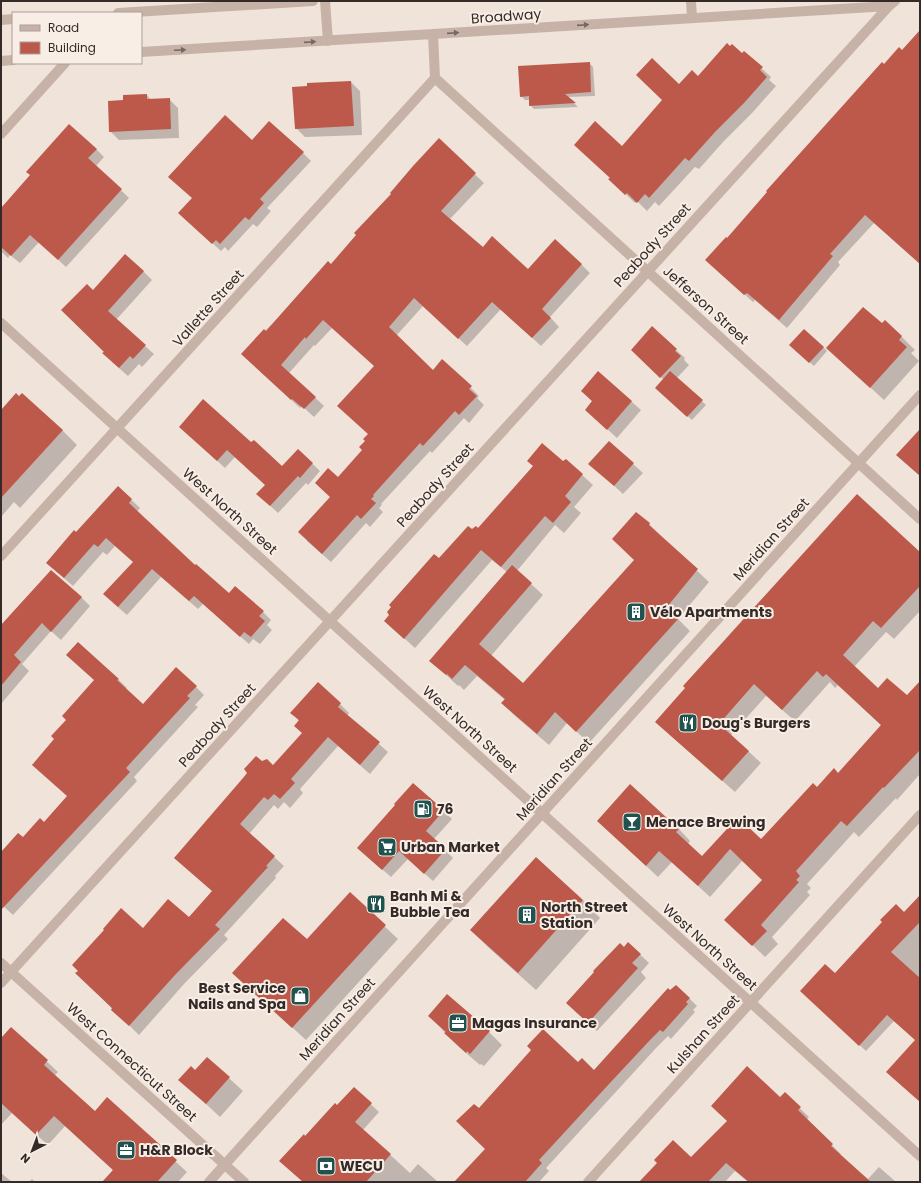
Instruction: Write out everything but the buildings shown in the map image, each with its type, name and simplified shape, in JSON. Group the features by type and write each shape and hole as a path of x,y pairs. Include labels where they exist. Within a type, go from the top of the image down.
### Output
{"street":[{"path":"134,12 313,1"},
{"path":"325,1 328,40"},
{"path":"691,1 692,18"},
{"name":"Broadway","path":"142,52 692,18 892,4"},
{"name":"Peabody Street","path":"1,983 892,4"},
{"path":"1,20 12,19"},
{"path":"433,34 435,78"},
{"path":"1,61 12,60"},
{"path":"1,134 64,64"},
{"name":"Jefferson Street","path":"435,78 920,519"},
{"name":"Vallette Street","path":"1,556 435,78"},
{"name":"West North Street","path":"1,323 920,1156"},
{"name":"Meridian Street","path":"209,1182 920,395"},
{"name":"Kulshan Street","path":"588,1182 920,815"},
{"name":"West Connecticut Street","path":"1,963 244,1182"}],"place":[{"name":"Vélo Apartments","path":"636,612"},
{"name":"Doug's Burgers","path":"688,723"},
{"name":"76","path":"423,809"},
{"name":"Menace Brewing","path":"632,822"},
{"name":"Urban Market","path":"387,847"},
{"name":"Banh Mi & Bubble Tea","path":"376,904"},
{"name":"North Street Station","path":"527,915"},
{"name":"Best Service Nails and Spa","path":"300,996"},
{"name":"Magas Insurance","path":"458,1023"},
{"name":"H&R Block","path":"126,1150"},
{"name":"WECU","path":"326,1166"}]}
